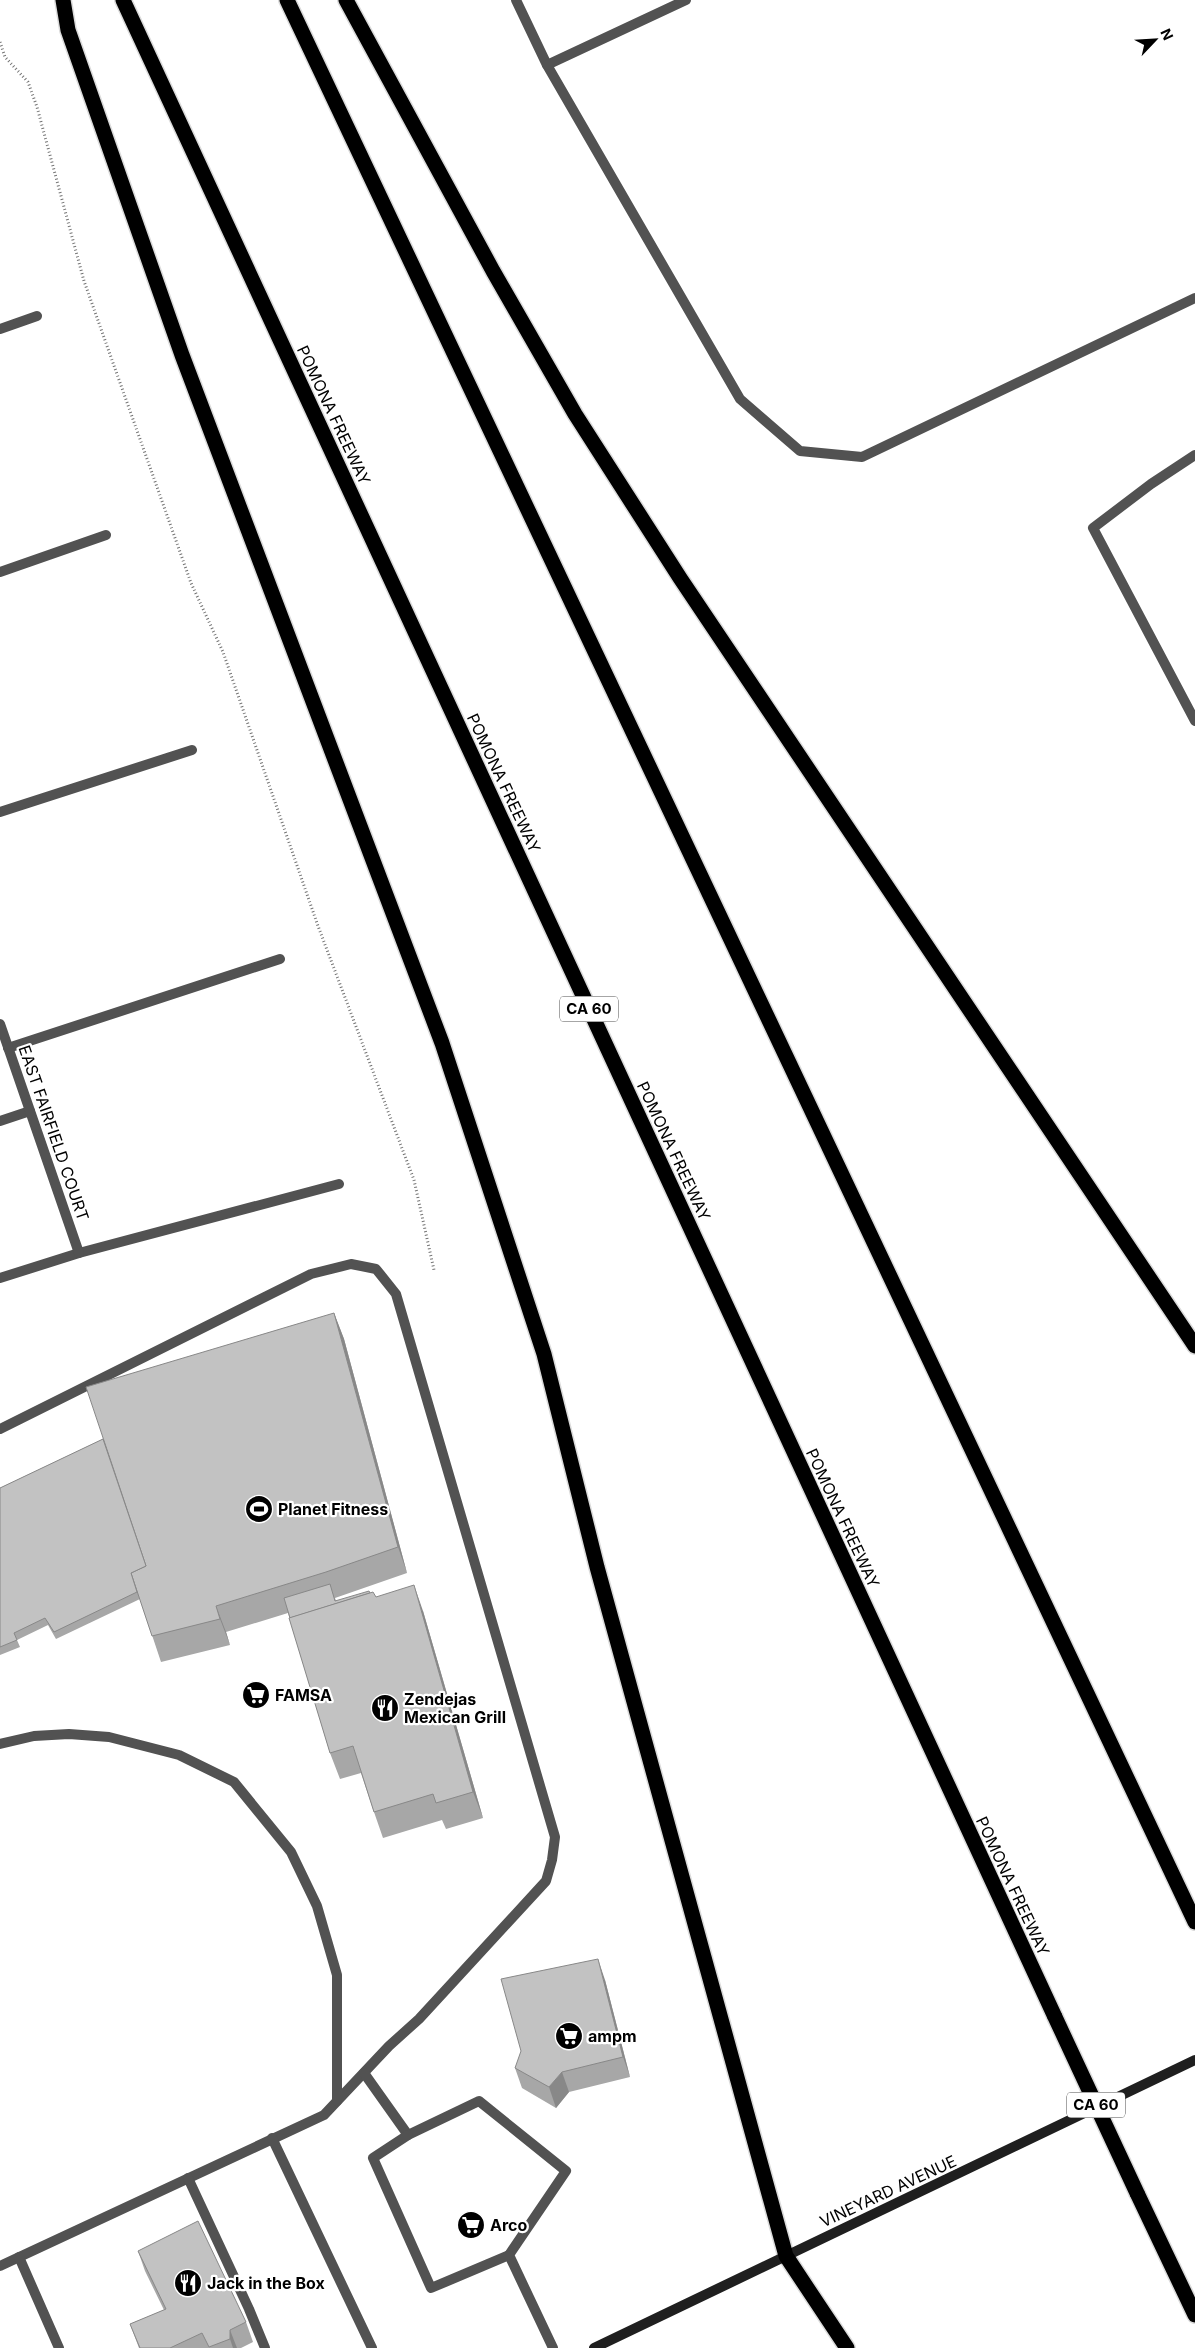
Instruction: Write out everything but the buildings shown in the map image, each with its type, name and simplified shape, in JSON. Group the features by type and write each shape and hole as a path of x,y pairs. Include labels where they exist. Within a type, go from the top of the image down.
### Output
{"highway":[{"path":"63,0 68,30 182,355 442,1044 544,1354 610,1615 786,2256 847,2348"},
{"name":"POMONA FREEWAY","path":"123,0 1055,2017 1195,2315"},
{"path":"287,0 1195,1922"},
{"path":"346,0 493,271 575,414 680,578 1195,1346"}],"main road":[{"name":"VINEYARD AVENUE","path":"594,2348 1195,2060"}],"street":[{"path":"516,0 547,65 740,399 800,451 862,457 1195,298"},
{"path":"547,65 686,0"},
{"path":"0,329 37,316"},
{"path":"1195,455 1151,484 1093,528 1195,720"},
{"path":"0,572 106,534"},
{"path":"0,812 192,750"},
{"path":"8,1048 280,959"},
{"name":"EAST FAIRFIELD COURT","path":"0,1024 79,1253"},
{"path":"0,1121 30,1111"},
{"path":"0,1278 79,1253 339,1184"},
{"path":"0,1429 311,1274 351,1264 376,1269 396,1294 555,1837 552,1860 546,1881 432,2005 324,2115 0,2266"},
{"path":"0,1744 34,1736 69,1734 109,1737 179,1755 234,1782 291,1852 317,1906 336,1975 337,2101"},
{"path":"364,2073 408,2135"},
{"path":"479,2101 566,2171 509,2255 431,2288 372,2158 408,2135 479,2101"},
{"path":"272,2138 372,2348"},
{"path":"188,2178 249,2309 265,2348"},
{"path":"509,2255 553,2348"},
{"path":"19,2257 59,2348"}],"path":[{"path":"0,42 5,56 28,82 84,281 191,583 223,652 318,926 414,1180 434,1270"}],"place":[{"name":"Planet Fitness","path":"259,1509"},
{"name":"FAMSA","path":"256,1695"},
{"name":"Zendejas Mexican Grill","path":"385,1708"},
{"name":"ampm","path":"569,2036"},
{"name":"Arco","path":"471,2225"},
{"name":"Jack in the Box","path":"188,2283"}]}
